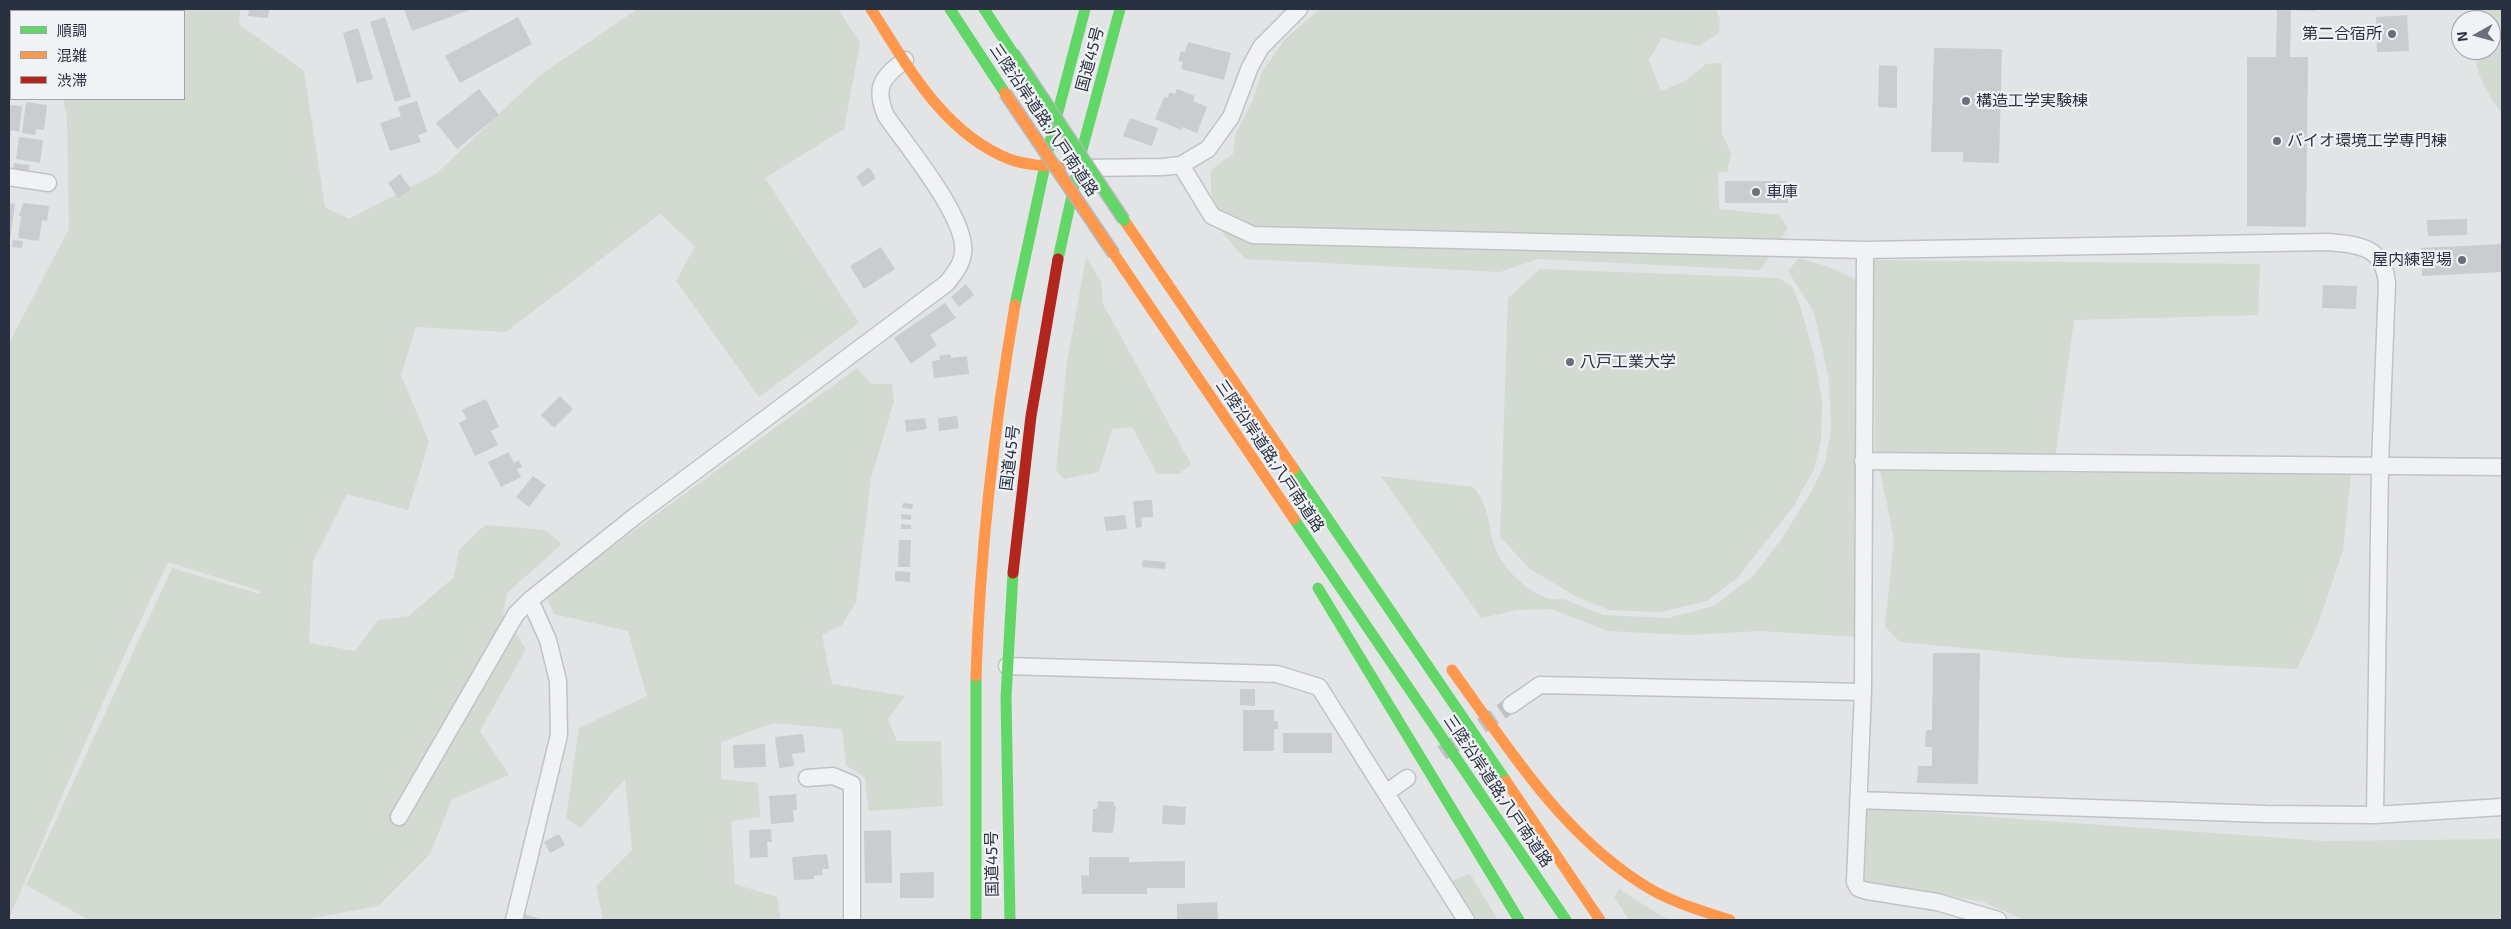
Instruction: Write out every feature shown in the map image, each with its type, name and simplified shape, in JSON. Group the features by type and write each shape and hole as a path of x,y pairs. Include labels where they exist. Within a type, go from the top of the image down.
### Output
{"main road":[{"path":"871,9 904,60 938,107 959,129 994,152 1009,159 1043,166 1078,168"},
{"name":"三陸沿岸道路;八戸南道路","path":"950,9 1175,346 1566,920"},
{"name":"三陸沿岸道路;八戸南道路","path":"984,9 1124,220 1600,920"},
{"name":"国道45号","path":"976,920 975,697 982,550 996,433 1018,290 1043,166 1085,9"},
{"name":"国道45号","path":"1010,920 1007,666 1023,473 1039,357 1078,168 1120,9"},
{"path":"1175,346 1259,489"},
{"path":"1308,489 1390,589"},
{"path":"1310,574 1519,920"},
{"path":"1444,658 1557,810 1600,855 1633,880 1668,900 1705,915 1730,920"}],"street":[{"path":"1078,168 1163,168 1181,165 1208,149 1231,117 1250,67 1261,47 1298,9"},
{"path":"399,817 516,614 530,600 634,516 947,283 959,266 964,252 962,230 952,212 886,116 879,99 882,81 904,60"},
{"path":"1181,165 1212,216 1253,235 1865,250 2328,242 2355,244 2378,256 2386,267 2386,275 2380,465 2375,814"},
{"path":"9,177 48,183"},
{"path":"1865,250 1863,692 1855,882 1858,888 1937,902 1998,920"},
{"path":"1864,461 2502,467"},
{"path":"514,920 529,866 559,735 558,681 548,640 530,600"},
{"path":"1007,666 1277,674 1319,687 1466,920"},
{"path":"1511,704 1540,685 1863,692"},
{"path":"807,778 833,776 852,784 852,920"},
{"path":"1386,793 1407,778"},
{"path":"1858,800 2266,814 2375,814 2502,807"}],"shaded area":[{"path":"240,9 239,24 304,71 325,207 349,219 436,174 539,76 637,9 838,9 860,43 844,129 765,178 859,323 759,397 676,281 695,246 660,214 506,332 416,327 401,375 429,442 408,510 347,494 313,561 309,643 355,651 378,620 409,616 454,577 459,550 485,525 545,530 562,544 507,593 503,613 526,649 480,731 509,775 452,799 430,854 378,906 302,920 89,920 26,885 172,568 260,594 260,591 168,562 110,686 9,918 9,343 69,229 67,118 63,100 185,100 185,10 45,10"},
{"path":"1320,9 1716,9 1720,19 1719,33 1699,46 1662,38 1649,60 1661,91 1685,81 1706,64 1722,63 1722,134 1731,153 1727,172 1718,172 1719,209 1779,215 1788,228 1760,270 1538,259 1500,272 1245,259 1217,226 1211,190 1211,170 1233,154 1236,133 1253,100 1262,72 1285,39"},
{"path":"2502,9 2502,113 2483,84 2476,60 2501,60 2501,10 2475,10"},
{"path":"1086,257 1101,282 1103,304 1191,464 1179,474 1157,474 1132,427 1112,429 1099,472 1064,479 1056,471 1067,363"},
{"path":"1799,258 1832,268 1858,281 1858,637 1760,631 1687,635 1608,631 1551,609 1518,610 1481,618 1381,476 1473,487 1484,503 1494,543 1501,560 1524,585 1544,597 1563,599 1603,615 1668,618 1714,606 1754,575 1781,540 1811,492 1825,463 1831,430 1829,380 1814,312 1788,271"},
{"path":"1874,260 2260,264 2258,315 2074,320 2053,473 2351,473 2343,550 2318,624 2297,669 2071,658 1900,642 1885,627 1894,538 1875,448"},
{"path":"1540,269 1778,278 1792,286 1814,354 1822,403 1821,441 1814,469 1793,507 1738,577 1707,601 1660,612 1609,610 1575,596 1530,569 1500,537 1508,298"},
{"path":"857,368 871,384 892,384 894,401 871,478 856,602 842,625 822,635 832,684 905,696 888,719 897,741 941,741 943,806 869,811 865,778 846,765 842,729 773,723 721,742 721,779 758,783 760,817 731,821 735,884 777,897 781,920 603,920 596,886 632,850 625,779 581,828 566,818 579,728 647,696 628,631 554,614 546,595"},
{"path":"1866,808 2324,841 2502,839 2502,920 2025,920 1983,902 1865,881"},
{"path":"1470,874 1498,920 1477,920 1452,881"},
{"path":"1619,889 1663,917 1674,920 1629,920 1614,897"}],"building":[{"path":"249,9 269,9 268,18 248,16"},
{"path":"404,9 472,9 412,31"},
{"name":"バイオ環境工学専門棟","path":"2277,9 2291,9 2290,57 2308,57 2306,227 2247,226 2247,57 2276,57"},
{"path":"2315,9 2315,11 2291,10"},
{"name":"第二合宿所","path":"2407,15 2409,51 2377,52 2376,17"},
{"path":"385,17 411,97 395,102 370,22"},
{"path":"518,17 532,44 460,83 445,56"},
{"path":"358,28 373,79 357,83 343,33"},
{"path":"1188,42 1231,53 1224,80 1181,69 1183,62 1178,61 1181,51 1185,52"},
{"name":"構造工学実験棟","path":"1934,48 2002,49 1999,163 1963,162 1963,152 1931,152"},
{"path":"1879,65 1897,66 1897,108 1878,107"},
{"path":"479,89 499,115 457,149 436,123"},
{"path":"1177,89 1195,96 1193,101 1207,107 1197,133 1182,127 1181,130 1155,119 1164,97 1167,98 1170,92 1175,94"},
{"path":"417,101 427,132 418,135 421,142 390,151 380,123 401,116 398,107"},
{"path":"26,102 47,105 44,130 36,129 35,135 22,133"},
{"path":"10,105 22,106 19,132 11,130 10,137"},
{"path":"1130,118 1158,128 1152,146 1123,136"},
{"path":"19,137 43,140 40,163 16,159"},
{"path":"14,163 29,165 28,172 13,170"},
{"path":"869,167 876,178 863,187 856,177"},
{"path":"400,174 411,189 398,198 388,183"},
{"name":"車庫","path":"1725,181 1787,181 1788,203 1725,203"},
{"path":"9,203 15,204 10,240 9,240"},
{"path":"23,203 49,206 47,221 42,220 39,241 18,238 21,216 19,216"},
{"name":"屋内練習場","path":"2467,219 2467,235 2428,236 2427,220"},
{"path":"13,240 23,241 22,248 12,247"},
{"name":"屋内練習場","path":"2502,244 2502,272 2422,276 2421,248"},
{"path":"881,247 895,269 864,289 850,266"},
{"path":"966,284 974,295 959,307 951,297"},
{"path":"2323,285 2357,286 2356,309 2322,308"},
{"path":"945,303 956,318 930,335 937,345 911,364 894,338"},
{"path":"950,354 951,358 967,356 969,374 934,378 932,361 940,360 939,356"},
{"path":"560,396 573,409 554,428 541,415"},
{"path":"486,399 499,427 491,431 498,445 475,456 459,423 467,419 462,410"},
{"path":"957,416 959,428 939,431 938,418"},
{"path":"925,418 927,429 906,432 905,420"},
{"path":"509,452 514,463 519,460 522,467 517,469 521,477 501,487 488,462"},
{"path":"533,476 546,485 529,507 516,497"},
{"path":"1152,500 1153,517 1141,518 1142,527 1136,528 1133,501"},
{"path":"903,503 913,504 912,509 902,508"},
{"path":"901,514 911,515 911,520 901,519"},
{"path":"1125,515 1127,529 1106,531 1104,517"},
{"path":"901,524 911,525 911,529 901,529"},
{"path":"899,540 911,540 910,567 898,567"},
{"path":"1143,560 1166,562 1165,569 1142,567"},
{"path":"895,571 910,572 910,582 895,581"},
{"path":"1933,653 1980,653 1978,784 1917,783 1918,766 1932,766 1932,747 1925,747 1926,730 1932,730"},
{"path":"1240,689 1255,689 1255,706 1240,705"},
{"path":"1243,710 1274,710 1274,721 1278,721 1278,729 1274,729 1274,751 1243,751"},
{"path":"1283,733 1332,733 1332,753 1283,753"},
{"path":"803,734 805,752 792,754 794,766 779,768 775,737"},
{"path":"765,744 766,767 734,768 733,745"},
{"path":"796,794 797,810 793,810 794,822 771,824 769,796"},
{"path":"1098,801 1114,802 1114,806 1116,806 1113,833 1092,832 1093,809 1097,809"},
{"path":"1163,805 1186,807 1185,825 1162,824"},
{"path":"771,829 772,842 767,842 768,857 750,858 749,830"},
{"path":"891,830 892,883 865,883 864,831"},
{"path":"559,834 565,845 550,853 544,842"},
{"path":"827,854 829,869 822,869 823,875 814,876 814,879 794,880 792,857"},
{"path":"1089,857 1129,857 1129,862 1185,861 1185,888 1147,888 1147,894 1082,894 1081,875 1089,876"},
{"path":"934,872 934,898 900,898 900,873"},
{"path":"1217,902 1218,920 1177,920 1177,904"},
{"path":"524,914 544,920 523,920"}],"tunnel":[{"path":"1442,753 1511,705"}],"traffic: fast":[{"path":"950,9 1005,93"},
{"path":"984,9 1013,53"},
{"path":"1015,305 1050,142 1085,9"},
{"path":"1058,259 1082,150 1120,9"},
{"path":"1013,53 1124,220"},
{"path":"1294,469 1506,781"},
{"path":"1294,519 1566,920"},
{"path":"1010,920 1006,697 1013,573"},
{"path":"1318,588 1519,920"},
{"path":"976,676 976,920"}],"traffic: slow":[{"path":"871,9 898,52 929,95 946,115 965,132 986,147 1009,159 1028,164 1062,167"},
{"path":"1005,93 1114,254"},
{"path":"1124,220 1294,469"},
{"path":"1114,254 1294,519"},
{"path":"976,676 989,490 994,443 1015,305"},
{"path":"1452,670 1514,757 1559,812 1584,838 1610,861 1650,889 1683,904 1730,920"},
{"path":"1506,781 1600,920"}],"traffic: jam":[{"path":"1013,573 1031,416 1058,259"}],"place":[{"name":"第二合宿所","path":"2392,34"},
{"name":"構造工学実験棟","path":"1966,101"},
{"name":"バイオ環境工学専門棟","path":"2277,141"},
{"name":"車庫","path":"1756,192"},
{"name":"屋内練習場","path":"2462,260"},
{"name":"八戸工業大学","path":"1570,362"}]}
